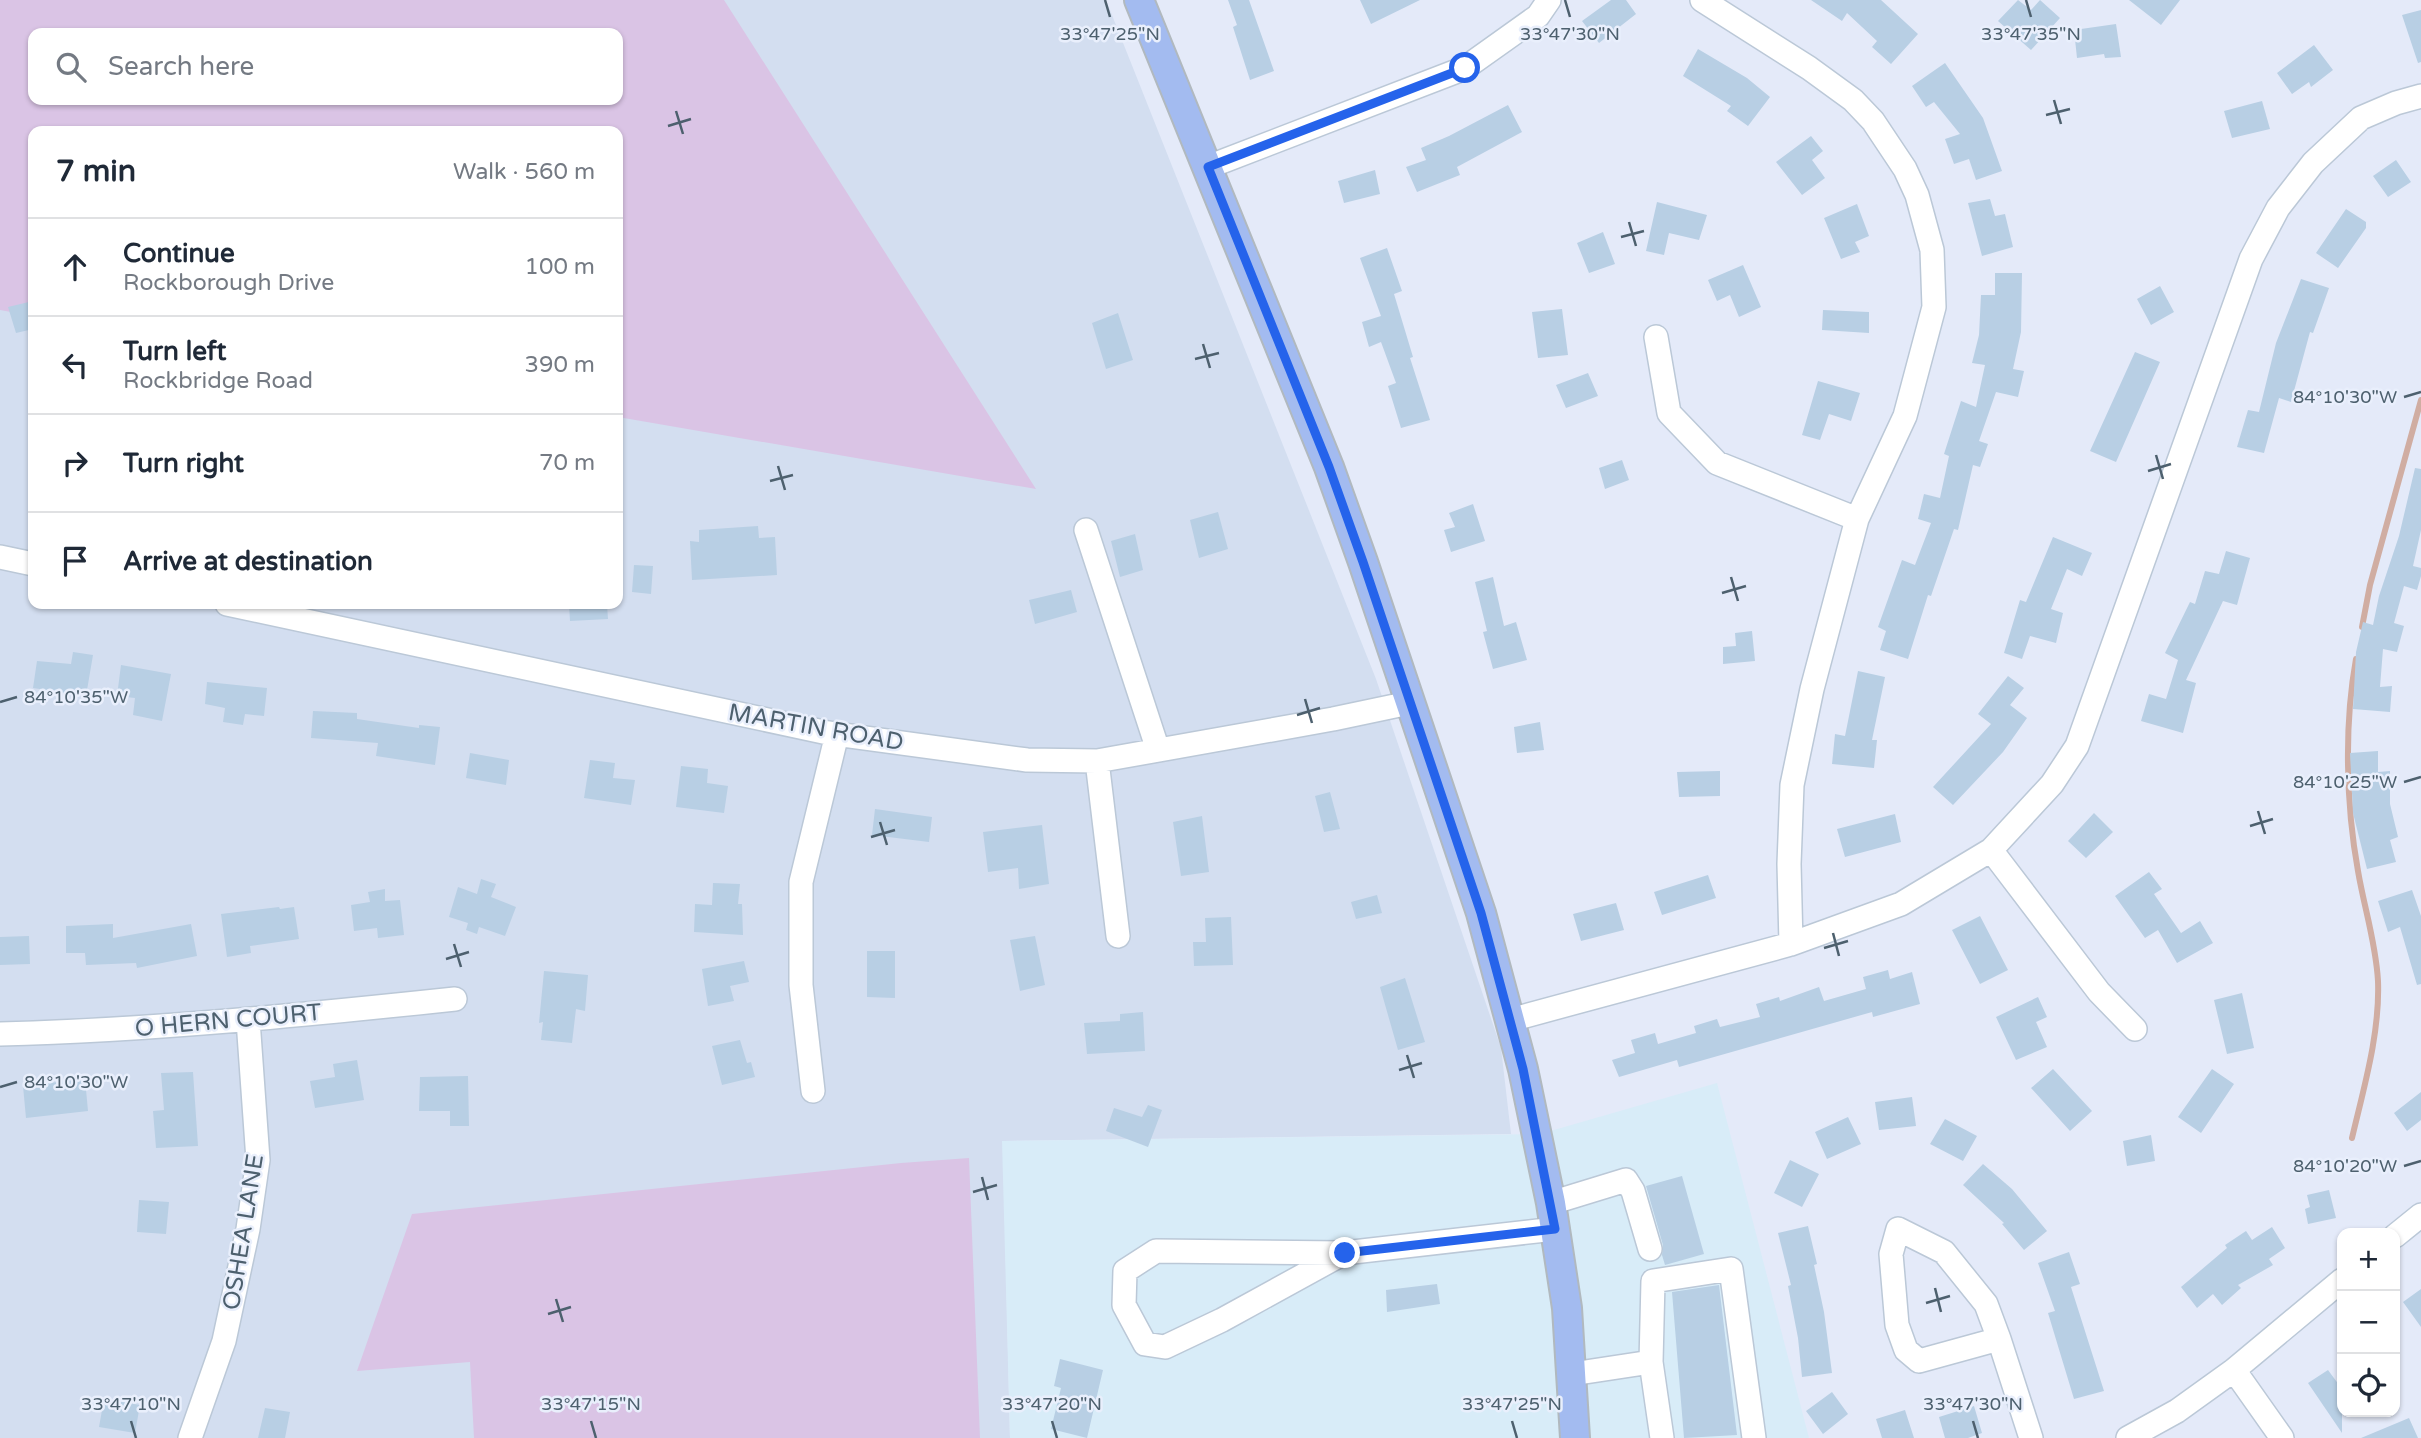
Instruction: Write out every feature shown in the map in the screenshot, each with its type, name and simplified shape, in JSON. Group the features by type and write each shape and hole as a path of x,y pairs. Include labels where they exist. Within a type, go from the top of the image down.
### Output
{"main road":[{"path":"1139,0 1329,467 1481,913 1523,1069 1553,1216 1567,1308 1575,1438"}],"street":[{"path":"1208,167 1465,68 1538,16 1549,0"},
{"path":"1702,0 1809,68 1853,100 1891,144 1905,169 1926,222 1932,250 1934,307 1905,416 1857,519 1812,689 1792,785 1789,864 1791,944"},
{"path":"1510,1020 1791,944 1901,904 1991,850 2052,784 2077,746 2251,259 2278,208 2313,163 2361,118 2421,96"},
{"path":"1656,337 1669,413 1717,463 1857,519"},
{"path":"1086,530 1158,750"},
{"path":"0,557 28,563"},
{"name":"MARTIN ROAD","path":"250,609 837,734 1027,760 1097,761 1409,703"},
{"path":"813,1091 801,985 801,882 837,734"},
{"path":"1097,761 1118,936"},
{"path":"1991,850 2099,992 2135,1029"},
{"name":"O HERN COURT","path":"0,1034 83,1032 248,1020 455,999"},
{"name":"OSHEA LANE","path":"190,1438 224,1341 248,1228 258,1160 248,1020"},
{"path":"1345,1253 1222,1320 1165,1346 1145,1343 1124,1305 1125,1270 1156,1251 1345,1253 1553,1216 1626,1180 1633,1191 1650,1249"},
{"path":"2400,1232 2421,1215"},
{"path":"1999,1339 1919,1361 1906,1350 1898,1325 1891,1254 1898,1229 1944,1252 1986,1304 1999,1339 2031,1438"},
{"path":"1662,1438 1651,1362 1653,1281 1731,1269 1754,1438"},
{"path":"2128,1438 2177,1411 2235,1370 2337,1284"},
{"path":"1572,1374 1651,1362"},
{"path":"2235,1370 2282,1438"}],"shaded area":[{"path":"0,0 1106,0 1376,679 1501,1048 1511,1134 1003,1141 1010,1438 0,1438"},
{"path":"0,0 724,0 1036,489 623,418 623,126 28,126 28,315 0,310"},
{"path":"1717,1083 1809,1438 1010,1438 1002,1141 1540,1134"},
{"path":"969,1158 980,1438 474,1438 470,1362 357,1371 412,1214"}],"building":[{"path":"1228,0 1249,0 1274,71 1250,80 1233,27 1237,25"},
{"path":"1360,0 1420,0 1371,24"},
{"path":"1611,0 1626,0 1636,14 1599,43 1582,21"},
{"path":"1811,0 1881,0 1918,34 1891,64 1872,47 1877,41 1847,13 1842,21"},
{"path":"2018,0 2031,10 2040,0 2060,18 2031,50 1998,21"},
{"path":"2129,0 2180,0 2161,25"},
{"path":"2421,10 2421,62 2418,63 2402,15"},
{"path":"2116,24 2121,57 2105,58 2104,54 2077,58 2074,30"},
{"path":"2314,45 2333,70 2311,87 2309,82 2292,94 2277,73"},
{"path":"1698,49 1747,78 1770,97 1748,126 1727,111 1731,106 1683,76"},
{"path":"1945,63 1983,118 2002,171 1976,180 1969,159 1954,164 1945,139 1960,134 1934,102 1926,107 1912,86"},
{"path":"2262,101 2270,129 2232,138 2224,111"},
{"path":"1508,105 1522,132 1457,167 1460,175 1417,192 1406,167 1426,160 1421,148"},
{"path":"1811,136 1823,151 1812,160 1825,178 1802,195 1776,162"},
{"path":"2396,160 2411,182 2388,197 2373,176"},
{"path":"1375,170 1380,194 1344,203 1338,181"},
{"path":"1990,199 1995,216 2005,214 2013,247 1982,256 1968,203"},
{"path":"1657,202 1707,215 1699,240 1669,233 1664,255 1646,251"},
{"path":"1857,204 1869,236 1855,242 1860,252 1841,259 1824,218"},
{"path":"2346,209 2366,222 2366,228 2338,268 2316,253"},
{"path":"1603,232 1615,264 1589,273 1577,243"},
{"path":"1387,248 1402,291 1394,294 1413,357 1410,358 1430,420 1401,428 1388,386 1396,383 1381,342 1369,347 1362,322 1381,316 1360,258"},
{"path":"1743,265 1761,307 1739,317 1730,295 1717,301 1708,280"},
{"path":"1995,273 2022,273 2021,332 2013,369 2024,371 2018,397 1996,392 1979,441 1988,444 1980,467 1973,465 1958,530 1954,529 1931,596 1928,595 1908,659 1880,650 1886,631 1878,627 1902,560 1915,565 1931,523 1918,519 1924,494 1940,498 1949,456 1944,454 1961,401 1976,407 1985,365 1972,363 1979,335 1981,295 1995,295"},
{"path":"2301,279 2329,288 2313,333 2310,332 2291,402 2279,398 2264,453 2237,447 2248,410 2259,412 2276,343"},
{"path":"2160,286 2174,312 2151,325 2137,299"},
{"path":"28,302 28,330 16,333 8,307"},
{"path":"1562,309 1568,355 1538,358 1532,312"},
{"path":"1823,310 1869,312 1869,333 1822,330"},
{"path":"1118,313 1133,360 1106,369 1092,323"},
{"path":"2135,352 2160,362 2116,462 2090,451"},
{"path":"1588,373 1598,396 1566,408 1556,385"},
{"path":"1818,381 1860,393 1851,421 1829,414 1820,440 1802,435"},
{"path":"1622,460 1629,480 1605,489 1599,468"},
{"path":"2415,468 2421,469 2421,530 2413,566 2421,568 2421,576 2417,590 2404,586 2394,623 2404,626 2397,652 2383,649 2380,687 2392,686 2390,712 2353,709 2356,652 2363,622 2373,625 2379,596 2399,536"},
{"path":"1473,504 1485,541 1451,552 1444,530 1455,527 1449,513"},
{"path":"1218,512 1228,549 1199,558 1190,520"},
{"path":"758,526 759,538 775,537 777,575 692,580 690,541 699,542 699,530"},
{"path":"1135,534 1143,570 1120,577 1111,541"},
{"path":"2053,537 2092,553 2082,576 2067,569 2051,609 2063,613 2056,643 2030,636 2022,659 2004,653 2020,600 2026,602"},
{"path":"2226,551 2250,558 2237,605 2223,601 2186,680 2196,683 2183,733 2141,721 2149,694 2166,699 2178,660 2165,653 2190,602 2195,604 2205,571 2219,574"},
{"path":"634,565 653,566 651,594 632,592"},
{"path":"1493,577 1504,626 1516,622 1527,660 1493,669 1483,632 1487,631 1475,582"},
{"path":"1071,590 1077,612 1035,624 1029,600"},
{"path":"569,609 607,609 608,619 570,621"},
{"path":"1752,631 1755,661 1723,664 1723,647 1736,646 1735,633"},
{"path":"73,652 93,655 86,696 33,688 37,661 71,664"},
{"path":"121,665 171,674 162,721 133,715 135,698 117,696"},
{"path":"1858,671 1885,677 1872,740 1877,740 1874,768 1832,764 1835,734 1845,736"},
{"path":"2008,676 2024,688 2010,705 2027,718 2003,752 1953,805 1933,787 1991,724 1978,714"},
{"path":"207,682 267,688 264,716 245,714 243,725 223,722 225,708 205,704"},
{"path":"313,711 357,713 357,719 419,728 419,725 440,727 435,765 376,756 378,743 311,738"},
{"path":"1540,722 1544,750 1517,753 1514,727"},
{"path":"2378,751 2378,772 2390,771 2390,804 2398,837 2390,840 2396,862 2367,869 2353,813 2350,753"},
{"path":"470,753 509,760 506,785 466,778"},
{"path":"590,760 615,763 613,778 635,780 631,805 584,798"},
{"path":"681,766 708,769 707,783 728,786 724,813 676,807"},
{"path":"1720,771 1720,796 1679,797 1677,772"},
{"path":"1330,792 1340,829 1324,832 1315,796"},
{"path":"875,809 932,817 929,842 872,835"},
{"path":"2094,813 2113,832 2086,858 2068,841"},
{"path":"1895,814 1901,842 1845,857 1837,829"},
{"path":"1202,816 1209,872 1181,876 1173,822"},
{"path":"1042,825 1049,884 1019,889 1018,868 988,872 983,832"},
{"path":"2149,872 2162,889 2154,894 2181,933 2200,921 2213,943 2177,963 2158,930 2145,938 2115,896"},
{"path":"1708,875 1716,898 1662,915 1654,892"},
{"path":"481,879 496,884 491,897 516,907 505,936 479,927 477,934 466,930 468,923 449,917 458,887 477,894"},
{"path":"713,883 740,884 738,904 742,904 743,935 694,932 695,904 712,905"},
{"path":"385,889 385,901 400,900 404,935 378,938 377,928 354,931 351,905 370,902 368,892"},
{"path":"2412,890 2421,916 2421,984 2417,985 2400,927 2388,932 2378,901"},
{"path":"1377,895 1382,913 1356,919 1351,902"},
{"path":"1616,903 1624,930 1581,941 1573,914"},
{"path":"294,907 299,939 250,946 251,953 227,957 221,914"},
{"path":"1980,916 2008,970 1980,984 1952,930"},
{"path":"1231,917 1233,965 1194,966 1193,942 1206,942 1205,918"},
{"path":"113,924 113,938 191,924 197,956 137,968 136,963 86,965 85,953 66,953 66,926"},
{"path":"29,936 30,964 0,965 0,937"},
{"path":"1035,936 1045,985 1020,991 1010,940"},
{"path":"867,951 895,951 895,998 867,997"},
{"path":"744,961 749,982 730,986 734,1001 708,1006 702,969"},
{"path":"1888,970 1890,979 1912,972 1920,1004 1873,1017 1872,1012 1679,1067 1677,1060 1619,1077 1612,1060 1635,1053 1631,1040 1655,1033 1658,1044 1696,1033 1694,1026 1717,1019 1720,1027 1760,1017 1756,1004 1779,997 1780,1001 1819,987 1824,1001 1866,989 1863,977"},
{"path":"544,971 588,975 585,1011 576,1009 572,1043 541,1040 543,1022 539,1023"},
{"path":"1405,978 1425,1042 1398,1050 1380,987"},
{"path":"2242,993 2254,1048 2227,1054 2214,1000"},
{"path":"2038,997 2047,1017 2036,1022 2047,1047 2016,1060 1996,1017"},
{"path":"1143,1012 1145,1051 1087,1054 1084,1023 1120,1021 1120,1014"},
{"path":"740,1040 747,1063 751,1062 755,1077 722,1085 712,1046"},
{"path":"357,1060 364,1100 315,1108 310,1081 335,1077 333,1064"},
{"path":"2053,1069 2092,1111 2070,1131 2031,1088"},
{"path":"2212,1069 2234,1084 2201,1133 2178,1117"},
{"path":"193,1072 198,1146 156,1148 153,1111 164,1110 161,1073"},
{"path":"468,1076 469,1126 450,1126 450,1111 419,1111 420,1077"},
{"path":"85,1079 88,1111 26,1118 23,1086"},
{"path":"2421,1092 2421,1120 2407,1131 2394,1113"},
{"path":"1912,1097 1916,1126 1879,1130 1875,1102"},
{"path":"1148,1105 1162,1110 1148,1147 1106,1131 1114,1108 1142,1117"},
{"path":"1848,1117 1861,1144 1827,1159 1815,1132"},
{"path":"1945,1119 1977,1136 1963,1161 1930,1144"},
{"path":"2151,1135 2155,1161 2127,1166 2123,1141"},
{"path":"1790,1160 1819,1174 1802,1207 1774,1193"},
{"path":"1983,1164 2012,1189 2047,1231 2024,1250 2002,1224 2004,1223 1963,1185"},
{"path":"1682,1176 1704,1254 1665,1265 1663,1245 1646,1186"},
{"path":"2329,1190 2336,1218 2308,1224 2305,1209 2310,1207 2307,1195"},
{"path":"139,1200 169,1202 166,1234 137,1232"},
{"path":"1808,1226 1817,1264 1814,1265 1824,1312 1832,1373 1802,1377 1788,1286 1791,1285 1778,1233"},
{"path":"2272,1227 2285,1248 2269,1259 2273,1265 2238,1285 2241,1288 2222,1305 2213,1294 2197,1308 2181,1287 2227,1248 2225,1245 2246,1231 2252,1240"},
{"path":"2069,1252 2080,1284 2071,1287 2104,1391 2074,1399 2048,1313 2055,1311 2038,1263"},
{"path":"1437,1284 1440,1304 1387,1312 1386,1290"},
{"path":"1719,1285 1737,1435 1684,1438 1672,1292"},
{"path":"2421,1289 2421,1327 2403,1302"},
{"path":"1060,1359 1103,1370 1087,1438 1051,1429 1061,1388 1054,1386"},
{"path":"2328,1370 2337,1382 2337,1417 2342,1417 2342,1433 2308,1383"},
{"path":"1832,1392 1848,1414 1823,1434 1806,1411"},
{"path":"104,1399 140,1405 135,1433 99,1427"},
{"path":"1974,1406 1982,1433 1968,1438 1945,1438 1939,1417"},
{"path":"265,1408 290,1412 285,1438 258,1438"},
{"path":"1905,1410 1914,1438 1882,1438 1876,1419"},
{"path":"2409,1418 2418,1438 2361,1438"}],"waterway":[{"path":"2362,627 2370,585 2421,400"},
{"path":"2352,1138 2370,1060 2378,1001 2375,953 2358,871 2349,792 2348,738 2356,659"}],"route":[{"path":"1345,1253 1555,1229 1523,1069 1481,913 1329,467 1208,167 1465,68"}]}
